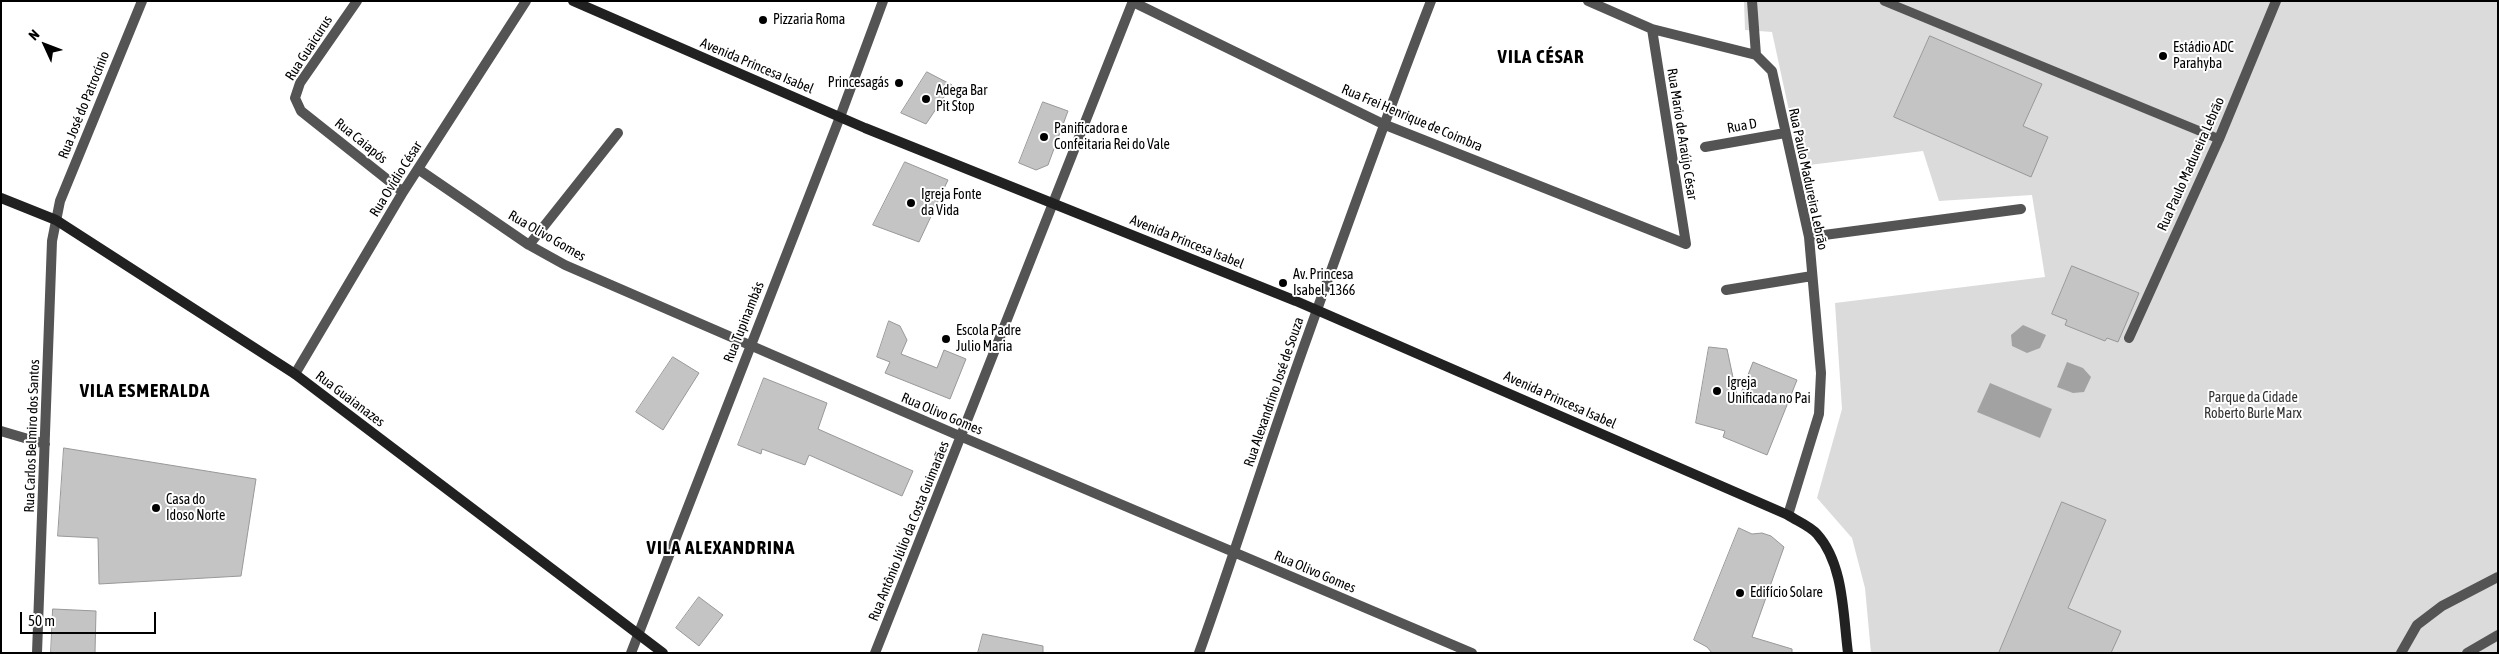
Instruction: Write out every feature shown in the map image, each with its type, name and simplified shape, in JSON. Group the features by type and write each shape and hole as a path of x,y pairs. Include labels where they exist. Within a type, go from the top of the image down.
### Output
{"main road":[{"name":"Avenida Princesa Isabel","path":"573,1 840,117 1053,202 1317,311 1788,515 1816,532 1827,548 1836,572 1848,653"},
{"name":"Rua Guaianazes","path":"1,198 56,220 295,374 663,653"}],"street":[{"name":"Rua José do Patrocínio","path":"56,220 60,200 142,1"},
{"name":"Rua Guaicurus","path":"302,111 295,98 300,83 357,1"},
{"name":"Rua Ovídio César","path":"295,374 403,192 526,1"},
{"name":"Rua Tupinambás","path":"631,653 840,117 882,1"},
{"name":"Rua Alexandrino José de Souza","path":"1199,653 1235,554 1317,311 1384,124 1431,1"},
{"path":"1588,1 1652,29 1756,55 1752,1"},
{"name":"Rua Paulo Madureira Lebrão","path":"2129,338 2219,139 2276,1"},
{"name":"Rua Frei Henrique de Coimbra","path":"1133,2 1384,124 1686,244"},
{"name":"Rua Antônio Júlio da Costa Guimarães","path":"875,653 1133,2"},
{"name":"Rua Mario de Araújo César","path":"1652,29 1686,244"},
{"name":"Rua Paulo Madureira Lebrão","path":"1756,55 1772,72 1809,237 1821,373 1819,414 1788,515"},
{"name":"Rua Caiapós","path":"302,111 403,192"},
{"path":"529,245 618,133"},
{"name":"Rua D","path":"1705,147 1785,133"},
{"name":"Rua Olivo Gomes","path":"418,169 529,245 565,265 1235,554 1472,653"},
{"path":"1809,237 2022,209"},
{"name":"Rua Carlos Belmiro dos Santos","path":"37,653 52,241 56,220"},
{"path":"1726,290 1812,276"},
{"path":"1,431 45,444"},
{"path":"2401,653 2417,626 2442,606 2498,577"},
{"path":"2468,653 2498,635"}],"lane":[{"path":"1884,1 2219,139"}],"green space":[{"name":"Parque da Cidade Roberto Burle Marx","path":"1744,1 2498,1 2498,653 1871,653 1865,588 1852,538 1817,498 1842,409 1835,303 2045,277 2032,195 1939,201 1923,151 1801,166 1772,32 1745,30"}],"shaded area":[{"path":"2023,325 2046,335 2040,348 2027,353 2012,346 2011,335"},
{"path":"2067,362 2083,368 2091,377 2084,392 2073,393 2057,387"},
{"path":"1990,383 2052,409 2040,438 1977,412"}],"building":[{"path":"1930,36 2042,84 2023,126 2048,137 2031,177 1894,117"},
{"name":"Adega Bar Pit Stop","path":"927,72 952,85 926,124 901,113"},
{"name":"Panificadora e Confeitaria Rei do Vale","path":"1043,102 1068,111 1048,165 1036,170 1019,163"},
{"name":"Igreja Fonte da Vida","path":"905,162 948,180 919,242 873,225"},
{"path":"2072,266 2139,293 2118,342 2107,338 2105,341 2065,325 2067,320 2052,314"},
{"path":"889,321 900,326 907,340 901,354 937,368 944,350 966,359 950,399 885,373 890,362 877,357"},
{"path":"1709,347 1727,349 1738,401 1753,362 1797,380 1767,455 1723,437 1725,431 1696,423"},
{"path":"673,357 699,373 663,430 636,412"},
{"path":"764,378 827,403 818,429 913,471 902,496 809,455 805,465 762,449 761,454 738,445"},
{"name":"Casa do Idoso Norte","path":"64,448 256,479 241,576 99,584 98,538 58,536"},
{"path":"2062,502 2106,520 2068,608 2121,631 2111,653 1999,653"},
{"name":"Edifício Solare","path":"1739,528 1752,534 1762,533 1771,536 1784,547 1752,637 1792,649 1792,653 1712,653 1707,647 1694,640"},
{"path":"699,597 723,615 699,646 676,628"},
{"path":"53,609 96,611 95,653 51,653"},
{"path":"983,634 1043,646 1043,653 978,653"}],"place":[{"name":"Pizzaria Roma","path":"763,20"},
{"name":"Estádio ADC Parahyba","path":"2163,56"},
{"name":"Princesagás","path":"899,83"},
{"name":"Adega Bar Pit Stop","path":"926,99"},
{"name":"Panificadora e Confeitaria Rei do Vale","path":"1044,137"},
{"name":"Igreja Fonte da Vida","path":"911,203"},
{"name":"Av. Princesa Isabel, 1366","path":"1283,283"},
{"name":"Escola Padre Julio Maria","path":"946,339"},
{"name":"Igreja Unificada no Pai","path":"1717,391"},
{"name":"Casa do Idoso Norte","path":"156,508"},
{"name":"Edifício Solare","path":"1740,593"}],"district":[{"name":"VILA CÉSAR","path":"1541,57"},
{"name":"VILA ESMERALDA","path":"145,391"},
{"name":"VILA ALEXANDRINA","path":"721,548"}]}
